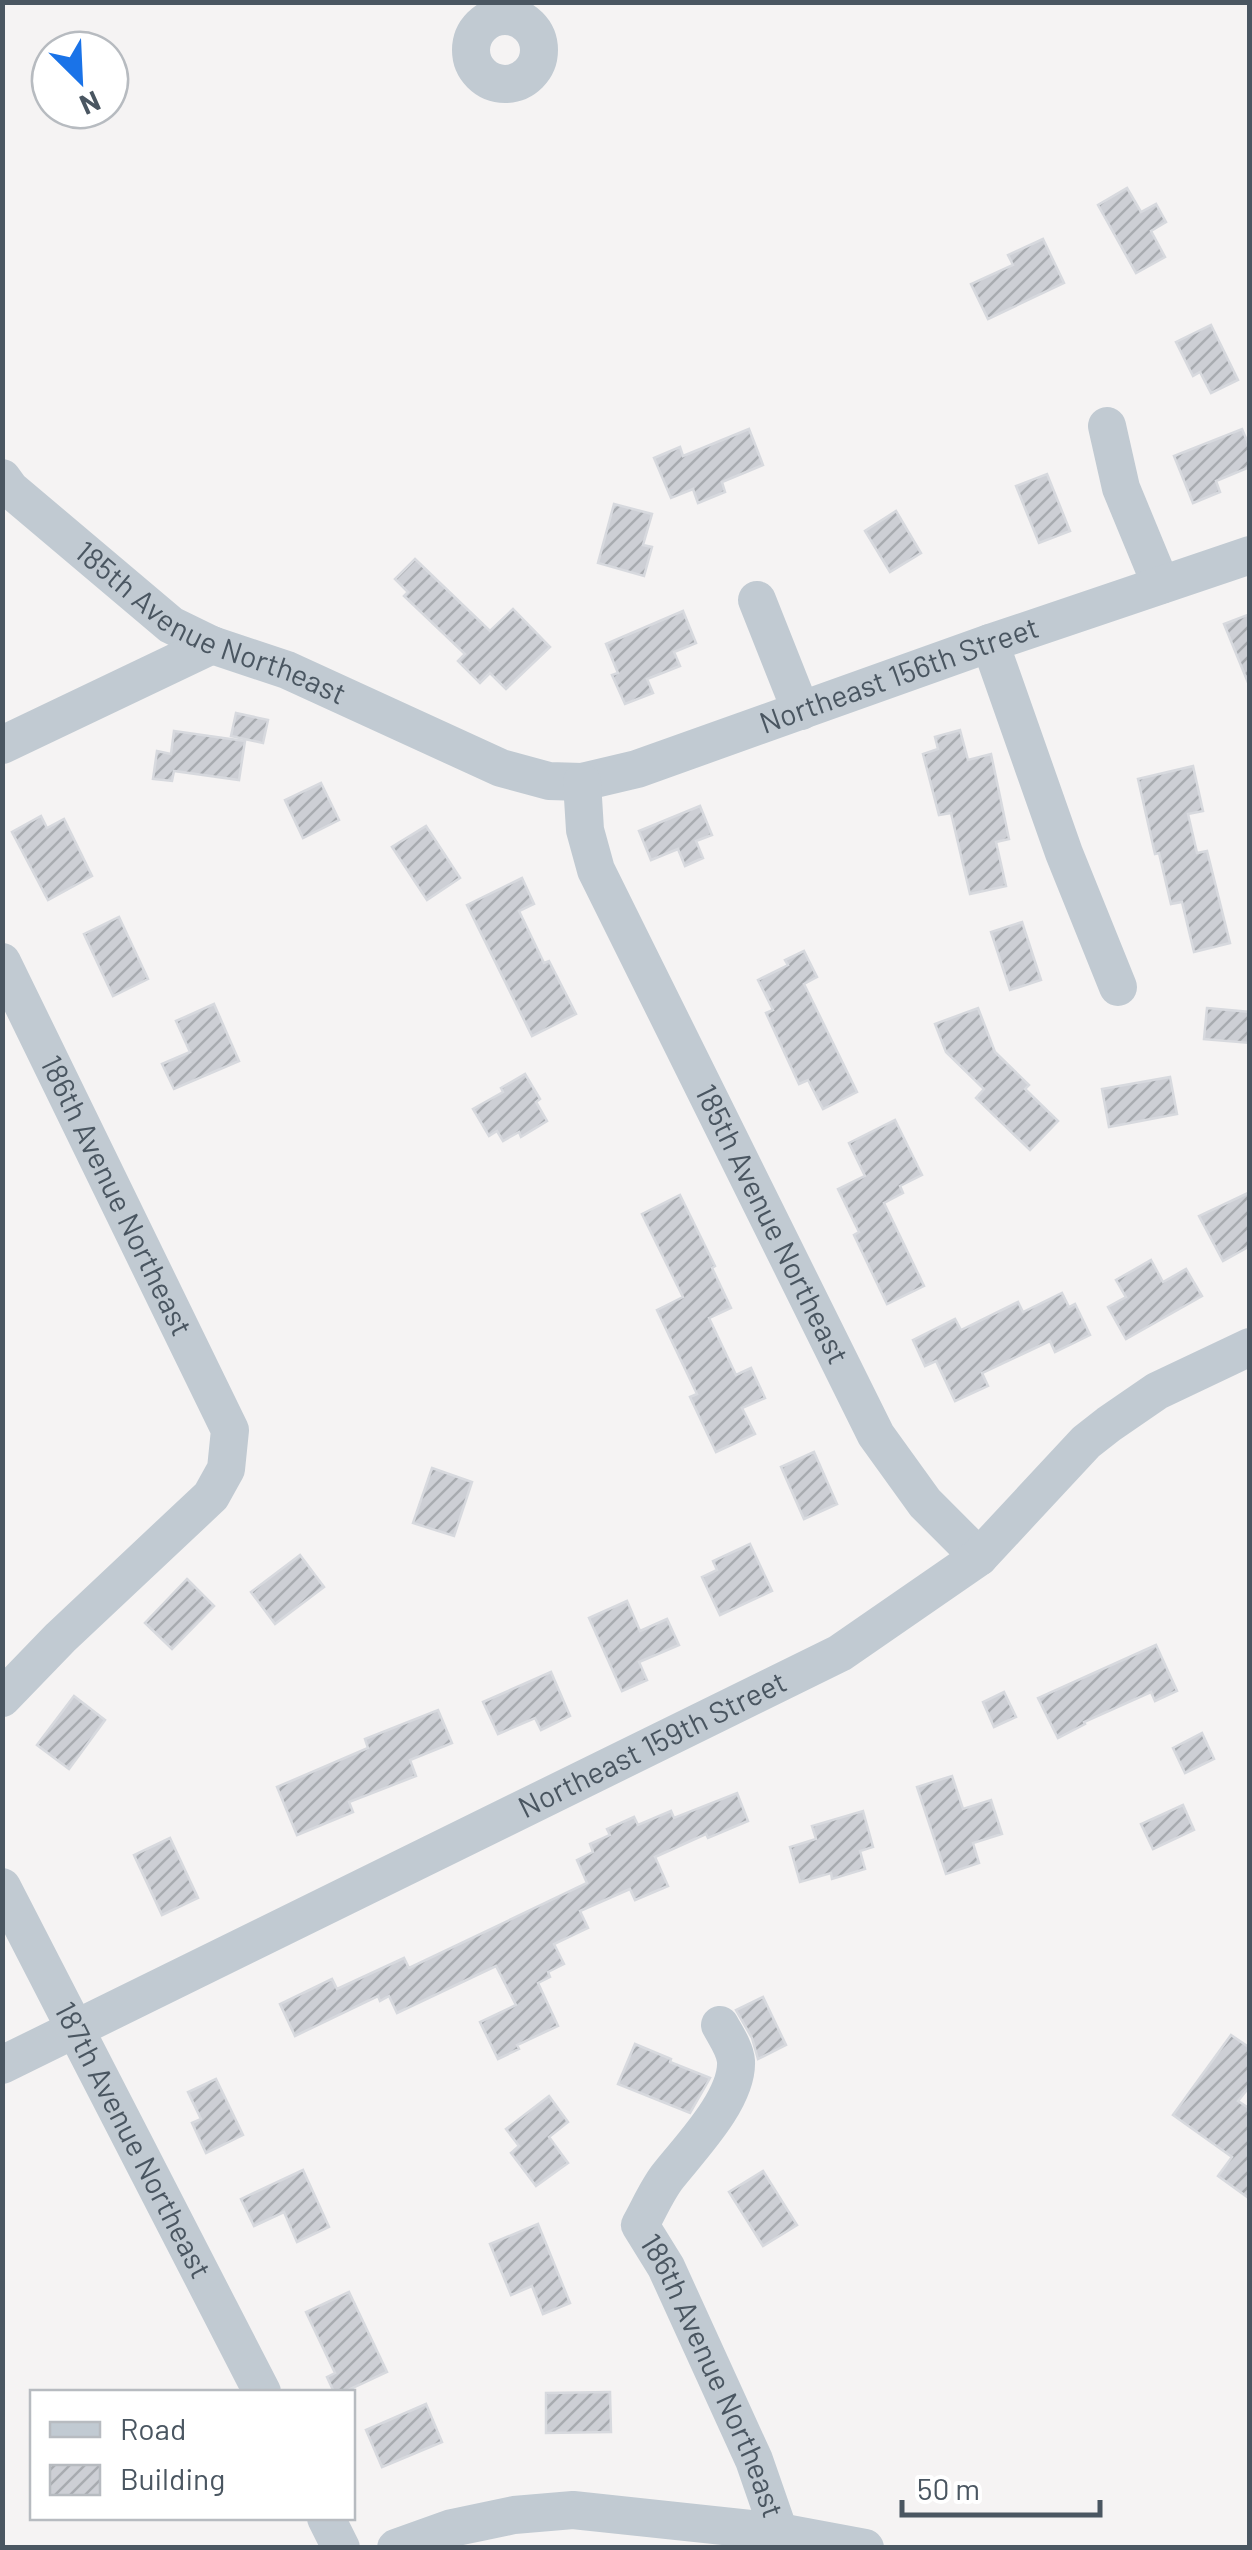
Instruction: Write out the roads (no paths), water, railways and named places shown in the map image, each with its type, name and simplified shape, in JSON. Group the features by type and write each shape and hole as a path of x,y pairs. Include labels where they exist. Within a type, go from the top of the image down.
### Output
{"street":[{"path":"1107,426 1121,488 1162,585"},
{"name":"185th Avenue Northeast","path":"2,478 10,489 171,625 212,645 287,670 501,768 566,781 596,870 876,1434 925,1503 979,1558"},
{"name":"Northeast 156th Street","path":"566,781 637,770 1250,554"},
{"path":"757,600 802,711"},
{"path":"990,643 1064,853 1118,986"},
{"path":"2,745 212,645"},
{"name":"186th Avenue Northeast","path":"2,962 230,1430 226,1470 211,1496 2,1698"},
{"name":"Northeast 159th Street","path":"2,2065 840,1653 979,1558 1086,1442 1108,1424 1157,1391 1250,1347"},
{"name":"187th Avenue Northeast","path":"2,1887 261,2390"},
{"name":"186th Avenue Northeast","path":"720,2025 736,2057 735,2076 712,2122 665,2179 640,2224 666,2267 754,2460 779,2532"},
{"path":"396,2548 452,2528 514,2515 573,2510 779,2532 865,2548"},
{"path":"327,2520 342,2548"}]}
